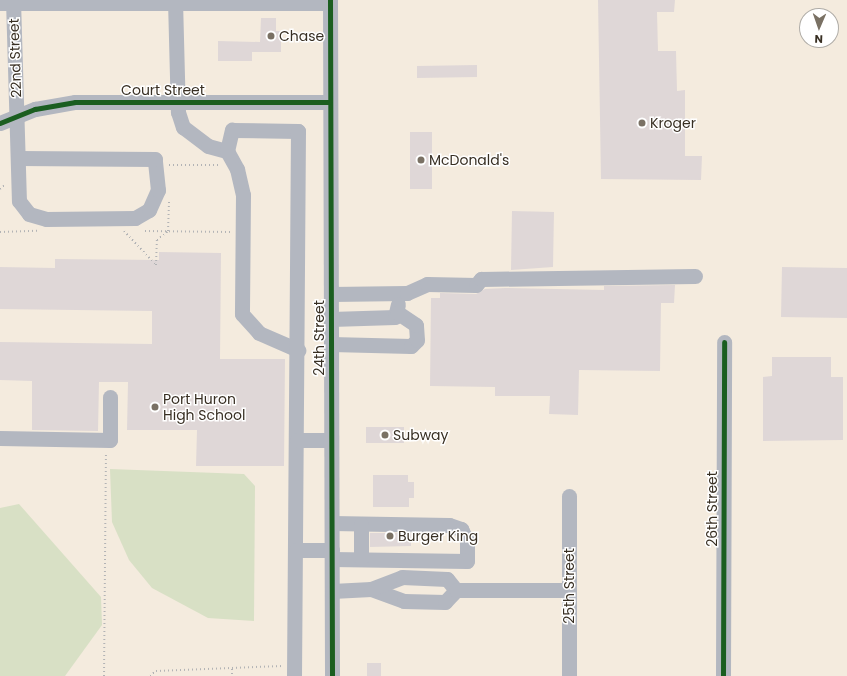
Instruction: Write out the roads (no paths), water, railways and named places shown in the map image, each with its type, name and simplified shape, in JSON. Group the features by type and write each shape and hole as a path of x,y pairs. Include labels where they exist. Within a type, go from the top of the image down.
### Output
{"street":[{"path":"8,2 330,1"},
{"name":"24th Street","path":"330,1 329,102 332,676"},
{"name":"22nd Street","path":"8,2 17,115 18,158 19,201 29,214 46,219 135,218 149,210 158,190 156,160 18,158"},
{"path":"175,2 177,102 184,127 208,146 227,158 237,169 243,195 242,314 259,333 298,350"},
{"name":"Court Street","path":"0,123 17,115 51,104 75,102 329,102"},
{"path":"227,158 232,130 298,131 298,350 294,671"},
{"path":"331,294 398,294 427,284 476,285 481,279 695,276"},
{"path":"331,319 395,317 398,313 398,294"},
{"path":"331,344 411,346 417,340 416,325 398,313"},
{"name":"26th Street","path":"723,676 724,342"},
{"path":"0,438 110,440 110,397"},
{"path":"297,440 331,440"},
{"name":"25th Street","path":"569,496 569,676"},
{"path":"296,550 361,559 467,561 467,541 461,529 449,525 332,523"},
{"path":"361,524 361,559"},
{"path":"332,591 370,589 402,577 447,579 456,590"},
{"path":"370,589 404,601 445,602 456,590 569,590"}],"place":[{"name":"Chase","path":"271,36"},
{"name":"Kroger","path":"642,123"},
{"name":"McDonald's","path":"421,160"},
{"name":"Port Huron High School","path":"155,407"},
{"name":"Subway","path":"385,435"},
{"name":"Burger King","path":"390,536"}]}
